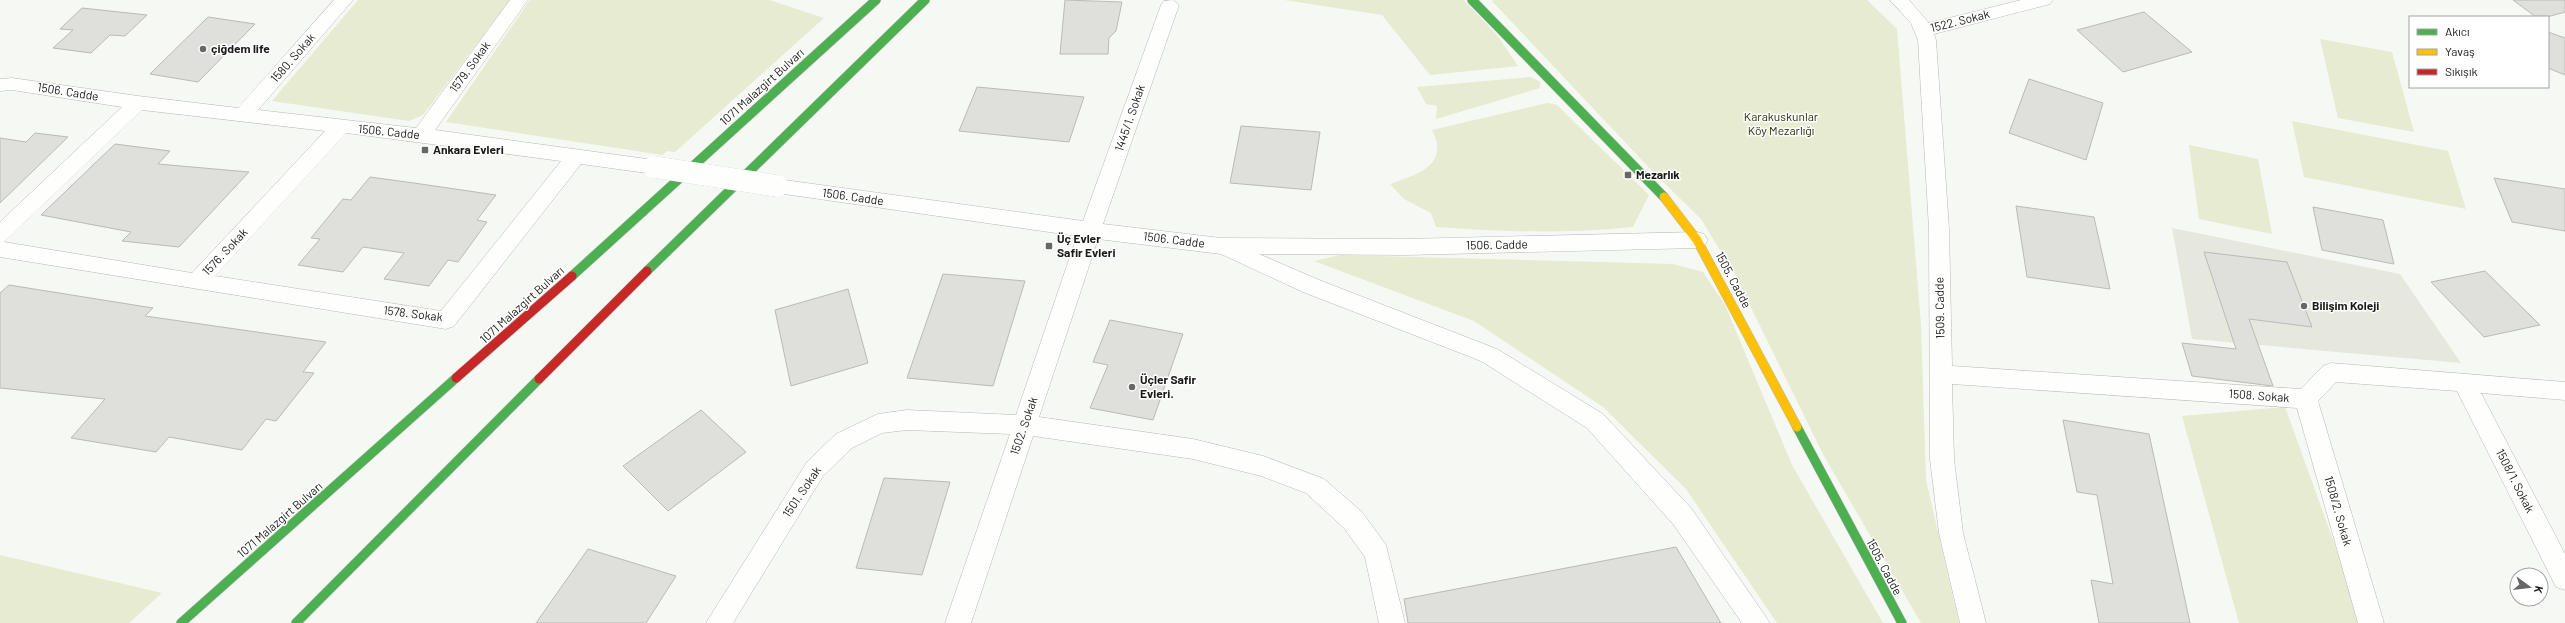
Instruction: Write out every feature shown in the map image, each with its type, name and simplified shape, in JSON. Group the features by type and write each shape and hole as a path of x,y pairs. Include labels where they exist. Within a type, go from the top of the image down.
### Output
{"main road":[{"name":"1071 Malazgirt Bulvarı","path":"181,623 630,225 876,0"},
{"path":"296,623 715,203 925,0"},
{"path":"886,38 937,0"},
{"name":"1505. Cadde","path":"1472,0 1660,193 1697,240 1902,623"}],"street":[{"name":"1580. Sokak","path":"242,116 344,0"},
{"name":"1579. Sokak","path":"421,135 519,0"},
{"name":"1522. Sokak","path":"1924,30 2044,0"},
{"name":"1509. Cadde","path":"1901,1 1919,21 1927,40 1939,230 1942,459 1945,491 1952,533 1973,623"},
{"name":"1445/1. Sokak","path":"1090,230 1170,5"},
{"name":"1506. Cadde","path":"4,81 138,103 242,116 421,135 1090,230 1221,246 1406,247 1697,240"},
{"path":"0,235 138,103"},
{"name":"1576. Sokak","path":"0,249 197,282 340,127"},
{"name":"1578. Sokak","path":"197,282 446,320 576,156"},
{"name":"1502. Sokak","path":"958,623 1090,230"},
{"path":"1221,246 1311,286 1489,356 1595,421 1682,516 1757,623"},
{"name":"1508. Sokak","path":"1941,374 2306,399 2331,372 2565,391"},
{"name":"1508/1. Sokak","path":"2464,383 2565,579"},
{"name":"1508/2. Sokak","path":"2306,399 2371,623"},
{"name":"1501. Sokak","path":"719,623 815,469 844,441 878,424 907,420 1024,425 1194,449 1263,466 1315,486 1352,520 1377,553 1392,623"}],"shaded area":[{"name":"Bilişim Koleji","path":"2172,228 2400,274 2461,363 2192,339"}],"green space":[{"path":"358,0 510,0 423,115 409,121 272,101"},
{"path":"530,0 769,0 824,18 675,152 667,151 663,155 446,122"},
{"path":"1284,0 1464,0 1497,35 1518,66 1430,75 1382,15"},
{"name":"Karakuskunlar Köy Mezarlığı","path":"1867,0 1897,29 1921,325 1926,480 1959,623 1921,623 1824,456 1734,273 1701,219 1654,173 1492,1"},
{"path":"2320,39 2392,52 2414,132 2338,118"},
{"path":"1531,77 1540,82 1540,88 1436,119 1437,106 1426,104 1417,87"},
{"path":"1547,103 1557,105 1649,195 1633,227 1584,231 1534,232 1436,227 1431,213 1404,199 1390,184 1410,177 1428,167 1434,161 1437,152 1437,142 1432,130"},
{"path":"2292,121 2448,151 2466,209 2304,177"},
{"path":"2189,145 2258,159 2272,234 2199,219"},
{"path":"1340,255 1673,264 1703,272 1725,305 1792,465 1883,623 1777,623 1686,489 1603,407 1474,321 1314,261"},
{"path":"2285,407 2363,623 2239,623 2182,416"},
{"path":"0,555 162,593 129,623 0,623"}],"building":[{"path":"1065,0 1122,2 1116,31 1109,38 1108,54 1060,54"},
{"path":"2513,0 2565,0 2565,12 2549,16 2535,16"},
{"path":"82,8 147,15 125,36 110,35 91,53 53,48 73,30 60,29"},
{"path":"2144,12 2192,52 2123,72 2077,30"},
{"name":"çiğdem life","path":"208,17 255,24 198,82 150,74"},
{"path":"2549,32 2565,38 2565,75 2549,68"},
{"path":"2029,79 2103,103 2086,160 2009,133"},
{"path":"977,87 1084,97 1069,142 959,131"},
{"path":"1241,126 1320,132 1311,190 1230,183"},
{"path":"35,133 68,137 0,203 0,138 26,142"},
{"path":"115,144 170,151 158,164 249,172 179,247 122,241 131,232 41,215"},
{"path":"370,177 496,195 477,220 487,222 458,262 448,260 429,286 384,279 404,253 363,247 343,272 298,265 320,239 311,238 343,199 351,200"},
{"path":"2494,178 2565,189 2565,231 2512,222"},
{"path":"2016,206 2094,217 2110,289 2027,277"},
{"path":"2313,207 2383,220 2394,264 2322,250"},
{"path":"2204,252 2287,262 2312,327 2249,319 2273,386 2192,376 2182,343 2236,349"},
{"path":"2485,271 2540,325 2484,337 2431,282"},
{"path":"943,274 1025,281 993,386 907,378"},
{"path":"9,285 153,308 145,316 326,342 303,372 314,373 276,421 266,419 242,450 169,437 156,452 71,438 105,399 0,388 0,293"},
{"path":"848,289 868,363 791,386 775,310"},
{"name":"Üçler Safir Evleri.","path":"1110,320 1183,334 1153,420 1090,408 1108,365 1093,362"},
{"path":"701,410 746,452 668,511 623,466"},
{"path":"2063,420 2149,434 2190,623 2099,623 2091,580 2113,584 2097,495 2077,492"},
{"path":"884,478 950,482 922,575 856,568"},
{"path":"1676,547 1721,623 1408,623 1404,599"},
{"path":"588,549 676,576 646,623 536,623"}],"traffic: fast":[{"path":"572,276 876,0"},
{"path":"647,271 925,0"},
{"path":"1472,0 1664,197"},
{"path":"181,623 456,378"},
{"path":"296,623 539,379"},
{"path":"1797,427 1902,623"}],"traffic: slow":[{"path":"1664,197 1697,240 1797,427"}],"traffic: jam":[{"path":"539,379 647,271"},
{"path":"456,378 572,276"}],"place":[{"name":"çiğdem life","path":"203,49"},
{"name":"Ankara Evleri","path":"425,150"},
{"name":"Mezarlık","path":"1628,175"},
{"name":"Üç Evler Safir Evleri","path":"1049,246"},
{"name":"Bilişim Koleji","path":"2304,306"},
{"name":"Üçler Safir Evleri.","path":"1132,387"}]}
